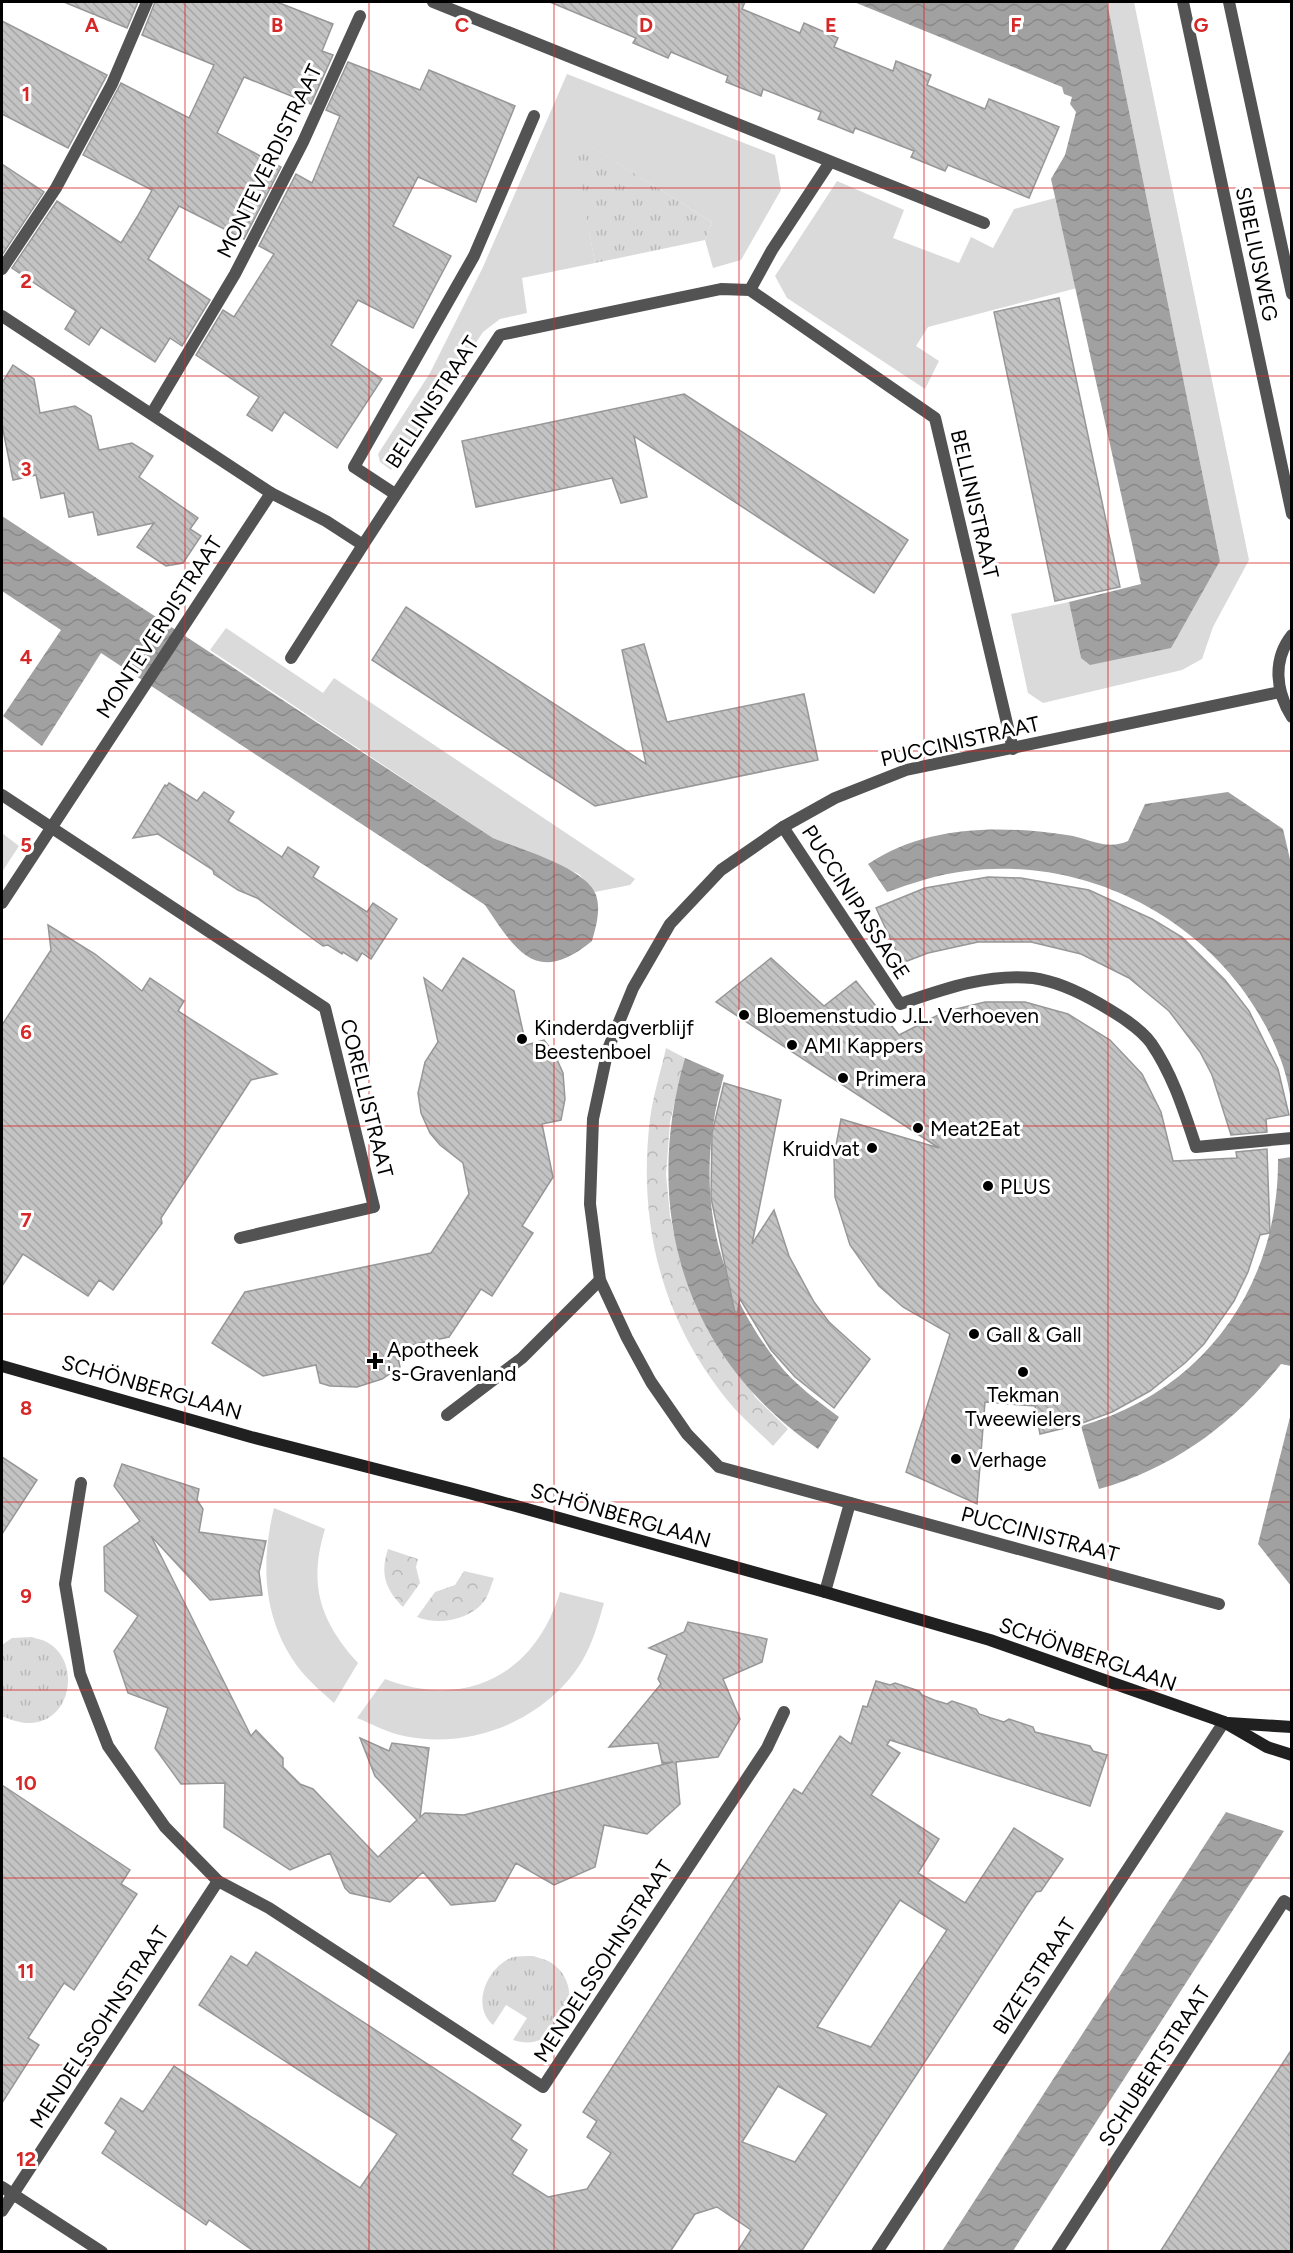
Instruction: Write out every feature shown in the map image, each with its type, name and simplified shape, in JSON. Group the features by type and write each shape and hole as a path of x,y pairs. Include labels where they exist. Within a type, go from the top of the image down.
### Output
{"street":[{"path":"2,269 56,188 107,95 147,2"},
{"path":"434,2 984,223"},
{"name":"SIBELIUSWEG","path":"1183,2 1292,514"},
{"name":"SIBELIUSWEG","path":"1230,2 1292,294"},
{"name":"MONTEVERDISTRAAT","path":"152,413 235,274 303,142 360,16"},
{"name":"BELLINISTRAAT","path":"395,494 354,467 474,256 534,116"},
{"path":"750,290 772,250 830,162"},
{"name":"BELLINISTRAAT","path":"291,658 500,335 721,290 750,290 935,418 1013,749"},
{"path":"2,316 271,493 326,521 363,545"},
{"name":"MONTEVERDISTRAAT","path":"2,903 188,616 271,493"},
{"path":"1292,635 1280,660 1280,692 1292,717"},
{"name":"PUCCINISTRAAT","path":"1219,1604 719,1467 687,1434 651,1382 600,1280 590,1204 593,1119 608,1049 633,988 670,924 721,870 783,826 835,798 906,770 1280,692"},
{"path":"2,795 51,827"},
{"name":"PUCCINIPASSAGE","path":"783,826 900,1004 948,987 991,980 1033,978 1080,993 1117,1014 1150,1042 1177,1091 1196,1147 1292,1138"},
{"name":"CORELLISTRAAT","path":"51,827 325,1008 374,1207 240,1238"},
{"path":"447,1415 522,1358 600,1280"},
{"name":"SCHÖNBERGLAAN","path":"2,1365 251,1437 469,1493 825,1592 990,1641 1224,1722 1267,1747 1292,1755"},
{"name":"MENDELSSOHNSTRAAT","path":"81,1484 65,1584 80,1674 108,1746 165,1827 219,1881 269,1908 543,2087 767,1748 784,1712"},
{"path":"825,1592 850,1503"},
{"name":"SCHÖNBERGLAAN","path":"1224,1722 1292,1726"},
{"name":"BIZETSTRAAT","path":"877,2252 1224,1722"},
{"name":"MENDELSSOHNSTRAAT","path":"2,2211 219,1881"},
{"name":"SCHUBERTSTRAAT","path":"1057,2252 1288,1904"},
{"path":"2,2187 102,2252"}],"green space":[{"path":"1107,2 1134,2 1249,560 1213,627 1202,659 1182,670 1043,703 1028,693 1011,614 1069,602 1081,658 1170,648 1220,561"},
{"path":"567,74 775,155 781,190 741,260 713,268 705,240 712,222 572,135 595,263 522,278 527,313 500,319 483,332 391,470 380,462 378,454 430,373 483,267"},
{"path":"571,134 712,222 705,240 595,263"},
{"path":"837,181 904,210 893,238 959,263 971,237 993,248 1014,209 1055,198 1077,288 928,327 916,346 939,361 925,389 787,298 775,276"},
{"path":"226,628 323,693 334,678 635,879 630,885 595,892 579,874 493,838 210,650"},
{"path":"2,833 19,846 2,872"},
{"path":"666,1048 685,1058 670,1122 666,1174 670,1216 680,1261 755,1397 788,1429 773,1446 734,1408 709,1376 689,1343 660,1272 652,1236 647,1159 651,1110"},
{"path":"274,1508 325,1529 318,1568 321,1601 334,1632 358,1663 334,1703 312,1683 288,1653 272,1613 266,1572"},
{"path":"388,1549 418,1559 416,1567 420,1583 403,1607 388,1587 384,1573"},
{"path":"464,1571 494,1578 486,1598 479,1607 463,1617 444,1621 417,1617 435,1592 455,1585"},
{"path":"560,1592 604,1603 592,1642 581,1663 547,1701 526,1715 479,1734 454,1739 398,1735 357,1718 385,1679 415,1688 443,1690 469,1687 494,1678 515,1664 534,1645 549,1621"},
{"path":"32,1637 48,1643 59,1652 68,1674 68,1687 59,1709 50,1717 38,1722 24,1723 2,1716 2,1645 12,1638"},
{"path":"533,1956 550,1962 562,1973 568,1987 569,2002 564,2017 556,2029 544,2038 530,2042 513,2040 527,2018 506,2005 493,2025 486,2017 483,2007 485,1987 496,1969 504,1962 513,1957"}],"water":[{"path":"854,2 1107,2 1220,561 1171,648 1090,665 1081,658 1069,602 1141,584 1051,179 1065,155 1076,112 1070,104 1072,97 1064,94 1062,87"},
{"path":"2,516 493,838 551,860 580,876 590,885 596,895 598,907 592,941 573,954 557,961 542,962 530,958 507,937 485,905 101,653 42,746 3,716 61,630 2,591"},
{"path":"1228,792 1283,829 1292,868 1291,1102 1284,1071 1273,1041 1258,1012 1240,986 1214,957 1185,931 1153,910 1118,893 1082,880 1044,872 1005,869 946,874 887,892 868,864 890,851 914,842 964,831 990,829 1042,832 1098,843 1120,844 1128,841 1145,804"},
{"path":"685,1058 724,1075 715,1114 710,1152 710,1190 714,1226 723,1262 737,1296 755,1330 778,1363 799,1385 839,1417 818,1449 772,1412 734,1371 705,1325 685,1276 672,1225 668,1171 673,1115"},
{"path":"1291,1157 1291,1366 1281,1364 1243,1406 1200,1441 1177,1456 1126,1480 1099,1489 1081,1426 1125,1410 1164,1387 1198,1360 1226,1327 1249,1290 1265,1249 1275,1205 1278,1159"},
{"path":"1291,1413 1291,1586 1258,1544"},
{"path":"1226,1812 1284,1831 1013,2251 942,2251"}],"building":[{"path":"64,2 138,2 127,28"},
{"path":"155,2 277,2 333,24 322,51 333,55 311,104 244,77 217,133 281,167 244,239 179,206 148,259 210,300 182,346 170,338 155,362 101,327 89,345 65,329 76,311 12,268 57,201 121,243 152,190 83,155 121,83 189,118 214,65 142,35"},
{"path":"550,2 745,2 742,9 800,33 804,23 838,38 834,47 893,71 896,61 931,75 927,85 985,109 989,99 1059,127 1029,198 948,165 945,171 911,157 914,151 855,128 853,133 818,119 821,112 763,89 761,96 726,82 728,76 671,52 668,58 633,43 636,38"},
{"path":"2,21 107,75 68,148 2,114"},
{"path":"348,62 420,90 429,70 515,106 476,202 418,177 393,226 451,256 413,328 358,300 331,345 382,379 337,448 284,412 272,431 247,415 259,397 196,355 223,310 234,317 274,254 259,246 296,174 312,183 340,116 326,110"},
{"path":"2,164 44,192 2,255"},
{"path":"1059,298 1120,587 1055,601 994,312"},
{"path":"13,365 34,379 40,413 75,406 91,416 99,450 132,443 153,456 139,477 198,518 190,529 201,536 183,563 166,566 137,547 154,523 98,535 93,512 69,517 64,493 41,498 36,475 13,480 2,425 2,383"},
{"path":"684,394 908,540 874,593 634,436 647,497 621,503 612,478 476,507 462,441"},
{"path":"406,607 646,764 622,650 644,644 667,722 804,694 818,760 595,806 372,660"},
{"path":"169,783 197,801 204,792 234,812 228,821 282,857 288,847 319,867 313,877 367,912 373,903 397,919 371,959 362,953 357,961 328,945 323,946 257,898 238,890 214,874 213,870 158,834 133,838 165,785"},
{"path":"988,877 1021,878 1089,890 1152,919 1182,937 1225,980 1249,1011 1278,1069 1289,1115 1266,1119 1267,1132 1231,1135 1212,1075 1200,1052 1169,1011 1129,978 1081,954 1031,942 978,942 928,953 902,963 876,908 925,888"},
{"path":"48,925 95,954 142,991 150,978 184,1001 178,1011 277,1074 251,1080 161,1218 162,1223 113,1290 99,1280 88,1296 23,1254 2,1286 2,1025 51,950"},
{"path":"463,958 514,991 526,1045 544,1040 554,1053 563,1073 565,1099 561,1120 542,1124 553,1177 522,1226 533,1233 492,1296 481,1289 449,1337 396,1348 400,1367 382,1379 357,1387 330,1386 320,1383 316,1365 263,1376 212,1343 245,1292 431,1253 469,1194 463,1163 440,1145 430,1133 421,1113 418,1093 425,1062 438,1042 424,978 442,991"},
{"path":"771,958 824,1006 856,981 899,1035 944,1012 985,1002 1025,1002 1068,1014 1110,1040 1142,1074 1161,1112 1173,1161 1237,1158 1236,1152 1267,1149 1270,1233 1260,1235 1248,1272 1234,1301 1204,1344 1185,1363 1150,1391 1112,1412 1077,1425 1040,1434 1035,1406 985,1402 977,1504 906,1472 950,1334 903,1307 879,1286 850,1245 835,1197 834,1156 841,1119 939,1148 716,1002"},
{"path":"724,1083 781,1100 752,1244 774,1210 789,1256 814,1302 829,1322 870,1359 834,1408 795,1377 771,1350 740,1299 736,1318 711,1198 712,1133"},
{"path":"2,1457 37,1480 2,1534"},
{"path":"122,1464 199,1489 197,1500 203,1509 199,1532 266,1541 259,1572 262,1595 210,1600 151,1536 251,1736 256,1730 283,1758 283,1767 300,1784 313,1789 378,1857 417,1820 375,1776 360,1738 389,1751 392,1743 429,1748 420,1817 425,1813 464,1815 673,1762 662,1763 658,1743 609,1747 661,1684 658,1679 667,1655 649,1648 684,1632 688,1622 767,1639 762,1662 723,1679 740,1719 718,1757 676,1762 680,1804 647,1834 604,1825 595,1867 554,1885 516,1863 495,1901 451,1905 423,1872 390,1902 350,1893 345,1888 330,1853 290,1870 224,1827 225,1783 181,1784 155,1748 168,1708 128,1693 114,1651 138,1616 105,1591 104,1547 140,1521 114,1486"},
{"path":"876,1681 890,1685 895,1683 919,1691 922,1695 934,1700 947,1704 952,1701 976,1709 979,1714 1004,1722 1009,1719 1033,1727 1035,1732 1090,1746 1093,1751 1107,1755 1090,1806 890,1740 887,1745 900,1753 871,1795 939,1839 918,1873 965,1903 1014,1828 1063,1859 1041,1891 1036,1892 1027,1905 801,2252 737,2252 751,2230 717,2207 695,2214 670,2252 255,2252 209,2220 206,2225 102,2153 116,2131 105,2123 121,2098 143,2112 174,2066 360,2188 397,2134 199,2005 231,1956 247,1966 256,1952 521,2125 511,2139 527,2150 512,2174 548,2197 587,2189 611,2153 587,2137 597,2121 583,2112 794,1789 802,1794 840,1736 851,1744 863,1706 867,1707","holes":["900,1900 947,1930 871,2047 817,2027","778,2086 827,2114 795,2162 742,2142"]},
{"path":"2,1785 130,1870 121,1884 137,1894 74,1990 64,1983 28,2038 39,2045 2,2103"},
{"path":"1292,2049 1292,2252 1160,2252 1210,2173"}],"place":[{"name":"Bloemenstudio J.L. Verhoeven","path":"744,1015"},
{"name":"Kinderdagverblijf Beestenboel","path":"522,1039"},
{"name":"AMI Kappers","path":"792,1045"},
{"name":"Primera","path":"843,1078"},
{"name":"Meat2Eat","path":"918,1128"},
{"name":"Kruidvat","path":"872,1148"},
{"name":"PLUS","path":"988,1186"},
{"name":"Gall & Gall","path":"974,1334"},
{"name":"Apotheek 's-Gravenland","path":"375,1361"},
{"name":"Tekman Tweewielers","path":"1023,1372"},
{"name":"Verhage","path":"956,1459"}]}
